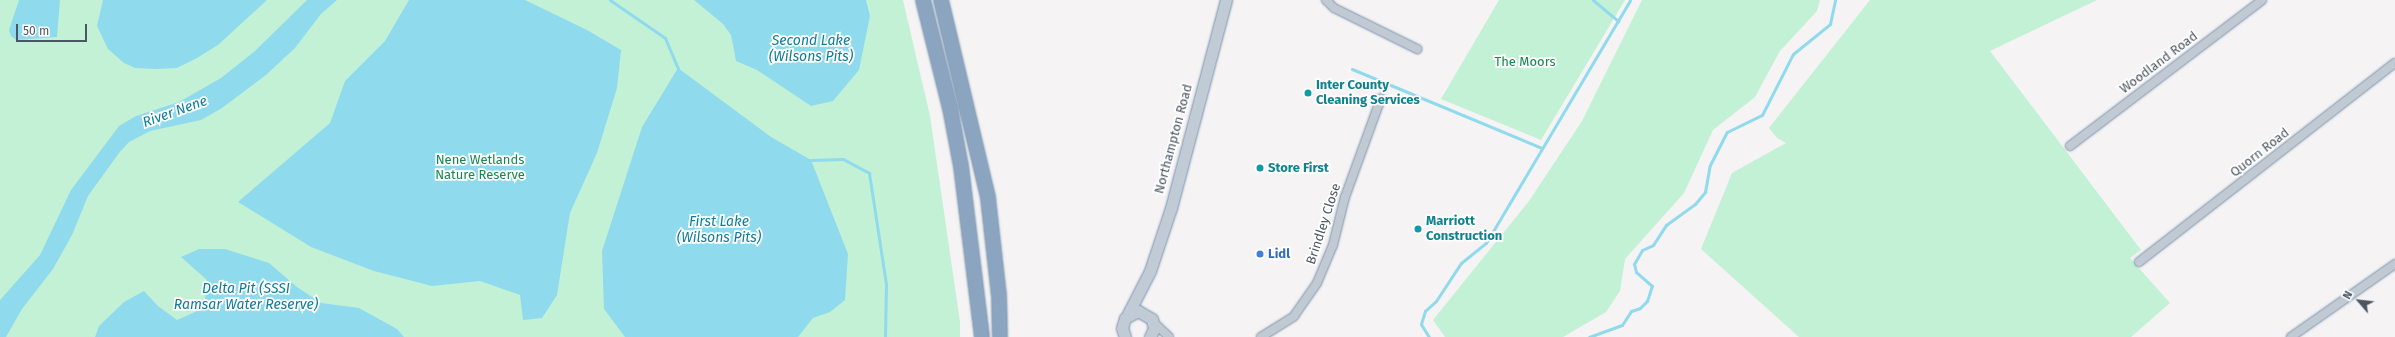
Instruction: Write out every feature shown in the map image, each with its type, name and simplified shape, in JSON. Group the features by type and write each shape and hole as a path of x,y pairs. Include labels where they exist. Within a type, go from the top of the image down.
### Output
{"highway":[{"path":"923,0 950,108 961,166 982,337"},
{"path":"941,0 988,198 1000,337"}],"main road":[{"name":"Northampton Road","path":"1123,336 1122,322 1145,283 1170,208 1226,0"},
{"name":"Northampton Road","path":"1145,283 1149,317 1154,329 1150,337"},
{"path":"1128,314 1138,311 1149,317"}],"street":[{"path":"1326,0 1334,8 1417,49"},
{"name":"Woodland Road","path":"2070,146 2262,0"},
{"name":"Quorn Road","path":"2139,262 2395,63"},
{"name":"Brindley Close","path":"1261,337 1294,316 1317,283 1333,245 1345,197 1381,98"},
{"path":"2290,337 2395,264"},
{"path":"1149,317 1169,337"}],"green space":[{"name":"Nene Wetlands Nature Reserve","path":"0,0 903,0 930,116 960,322 960,337 0,337"},
{"name":"The Moors","path":"1499,0 1625,0 1541,140 1441,99"},
{"path":"1642,0 1820,0 1817,11 1780,51 1755,97 1713,130 1684,193 1625,259 1620,291 1606,312 1563,337 1445,337 1433,320 1529,201 1582,121"},
{"path":"1870,0 2097,0 1990,51 2141,250 2130,258 2170,303 2131,337 1799,337 1701,249 1732,173 1786,143 1777,138 1769,128"}],"water":[{"path":"19,0 60,0 57,37 16,40 11,36 9,30"},
{"path":"103,0 267,0 218,45 177,68 156,69 135,68 124,63 108,49 97,26"},
{"name":"River Nene","path":"307,0 337,0 321,14 295,48 266,75 222,108 201,120 150,131 129,142 119,153 88,196 72,235 53,269 22,309 6,337 0,337 0,300 40,255 71,190 119,126 136,116 179,102 221,78 255,51"},
{"path":"409,0 525,0 587,30 621,50 617,88 597,153 570,213 557,295 542,318 523,320 520,295 480,281 432,286 374,271 311,247 238,202 330,123 345,81 385,41"},
{"name":"Second Lake (Wilsons Pits)","path":"694,0 866,0 870,16 859,70 833,101 811,106 757,70 736,61 731,35 723,24"},
{"name":"First Lake (Wilsons Pits)","path":"678,68 771,137 811,160 848,254 845,300 830,312 813,318 798,337 625,337 604,309 602,251 642,127"},
{"name":"Delta Pit (SSSI Ramsar Water Reserve)","path":"199,249 225,249 269,263 297,287 321,303 359,308 397,329 404,337 95,337 99,326 124,302 144,291 158,306 177,320 204,308 207,280 181,257"}],"waterway":[{"path":"610,0 665,38 678,68"},
{"path":"1593,0 1618,21"},
{"path":"1429,337 1421,324 1425,311 1436,301 1461,263 1486,243 1630,0"},
{"path":"1589,337 1622,325 1631,311 1640,308 1647,301 1652,286 1636,272 1634,264 1642,250 1653,245 1666,225 1695,204 1705,192 1710,165 1727,132 1762,115 1793,54 1830,24 1835,0"},
{"path":"1352,69 1542,148"},
{"path":"811,160 843,159 869,173 886,284 885,337"}],"place":[{"name":"Inter County Cleaning Services","path":"1308,93"},
{"name":"Store First","path":"1260,168"},
{"name":"Marriott Construction","path":"1418,229"},
{"name":"Lidl","path":"1260,254"}]}
